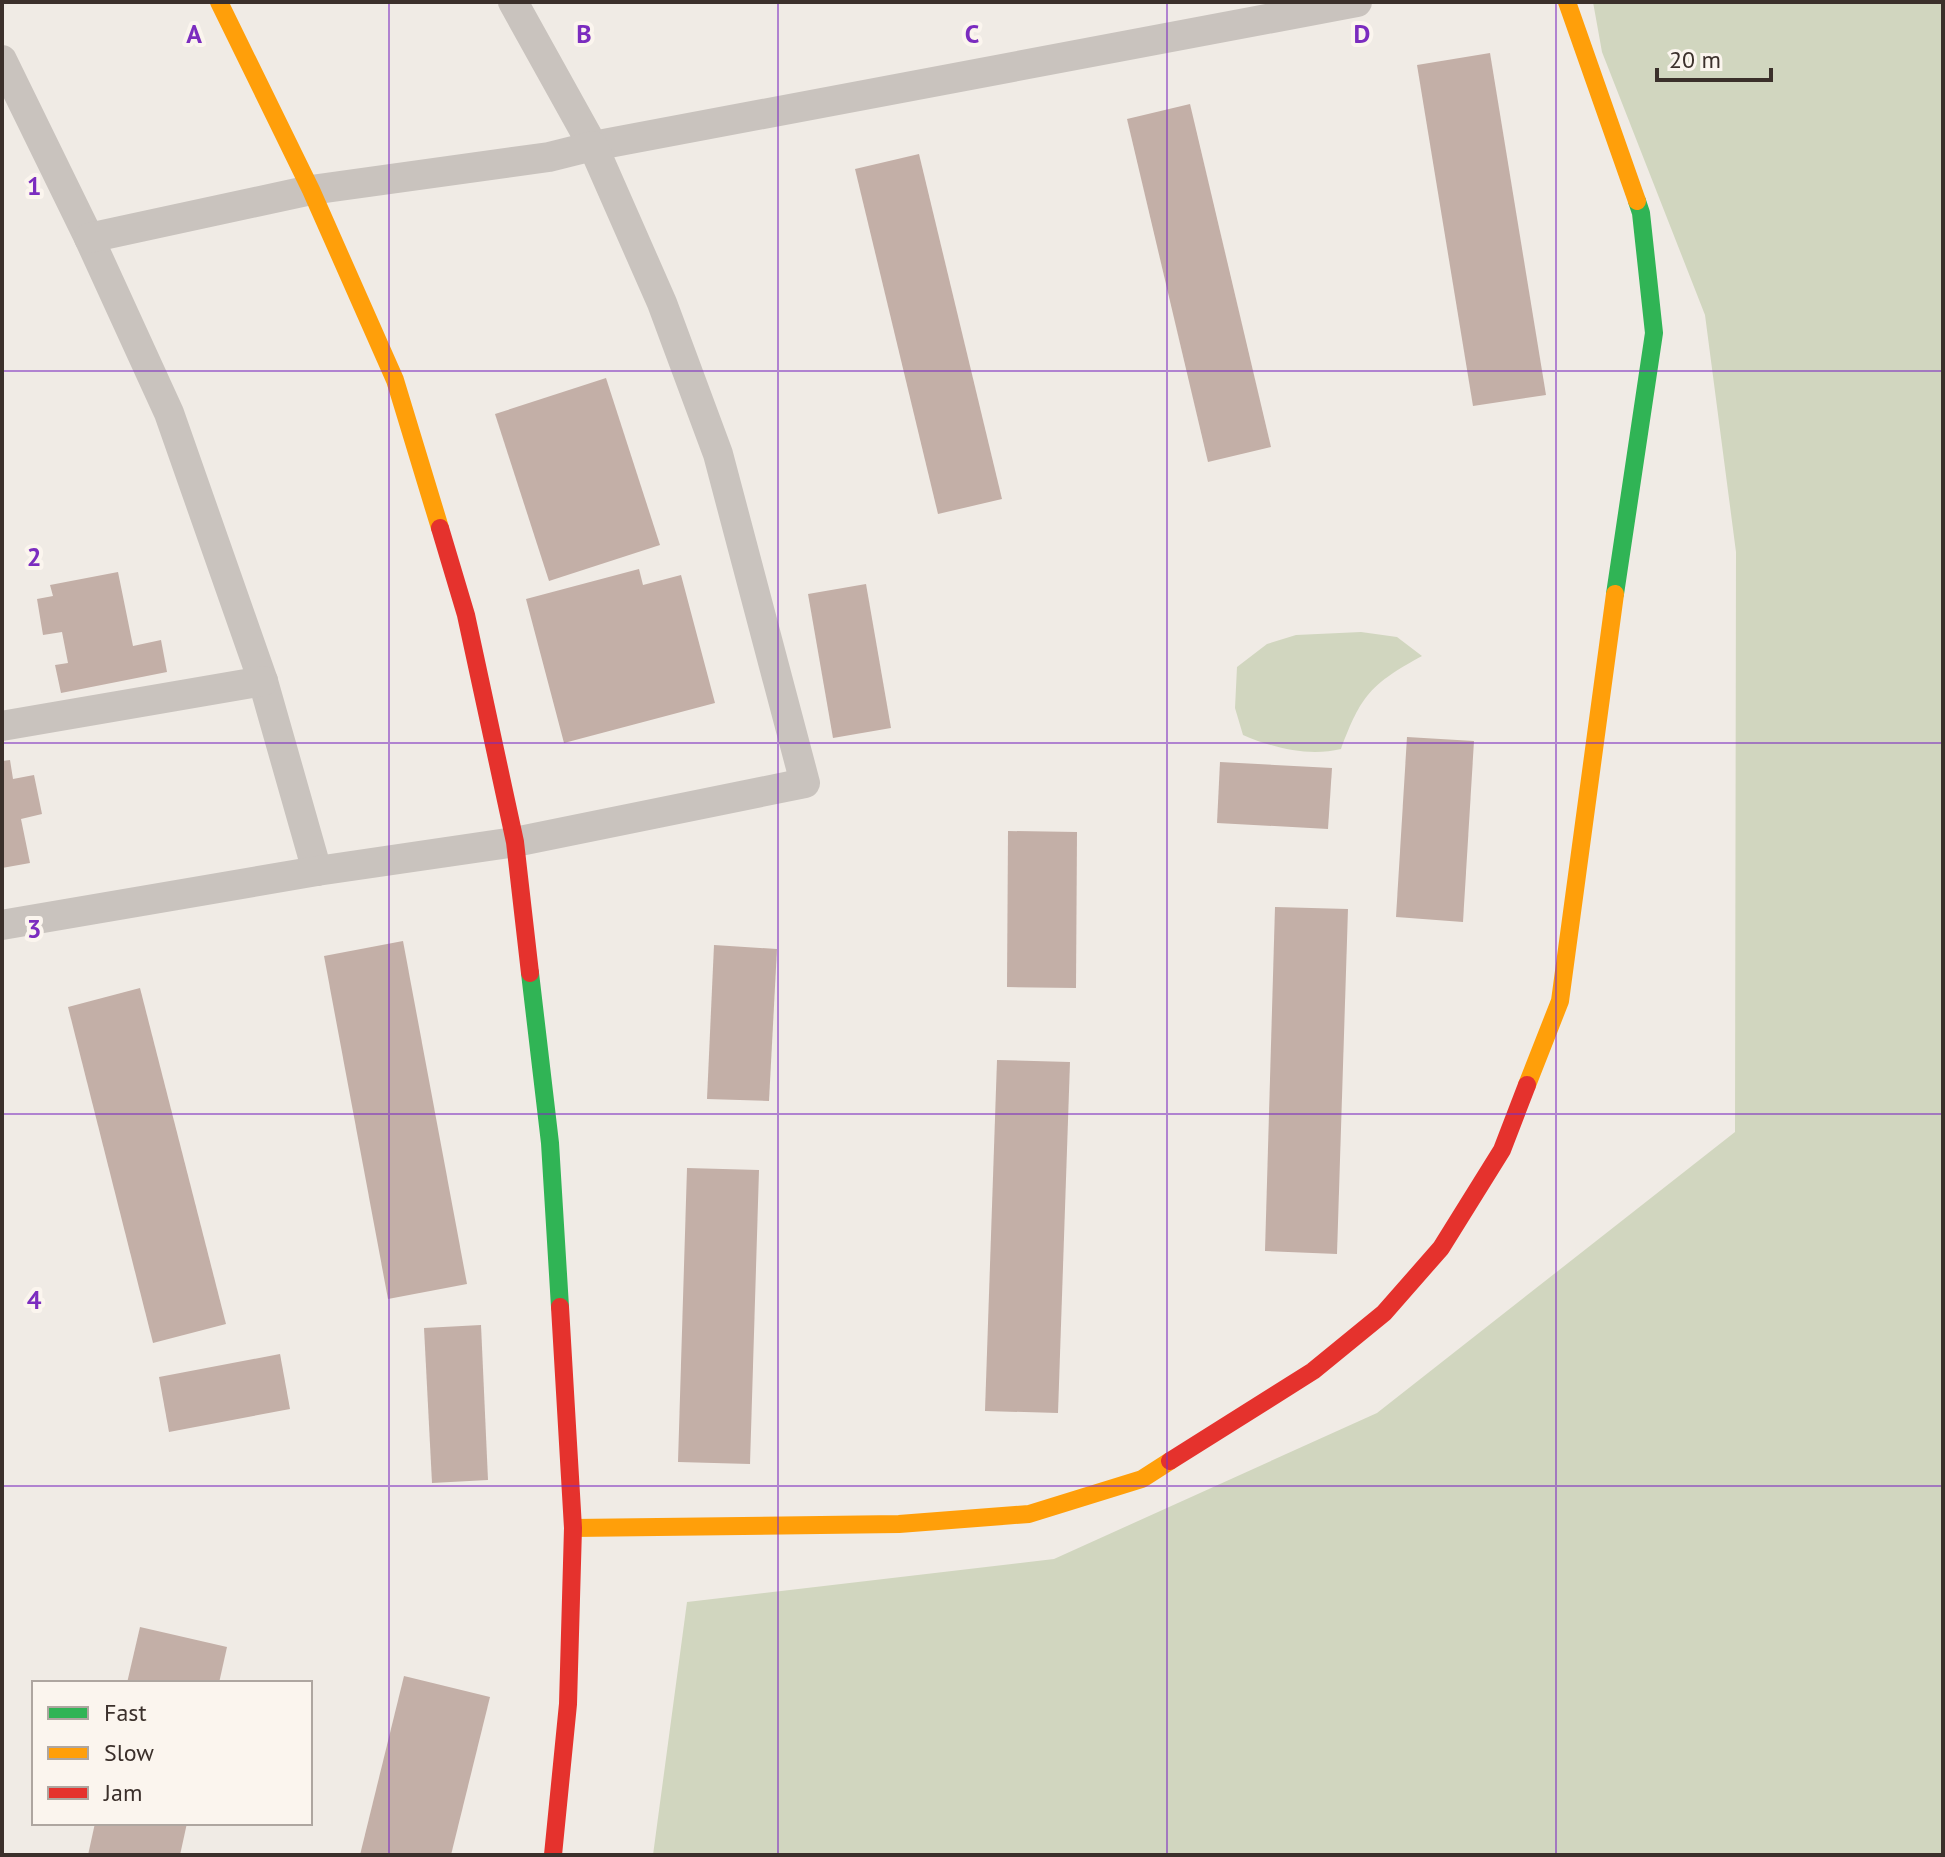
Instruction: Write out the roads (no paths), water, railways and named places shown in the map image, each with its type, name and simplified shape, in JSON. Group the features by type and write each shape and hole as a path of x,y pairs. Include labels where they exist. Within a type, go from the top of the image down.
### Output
{"street":[{"path":"219,2 311,190 395,380 466,615 515,842 550,1143 573,1528 568,1704 553,1855"},
{"path":"2,925 317,871 515,842 805,783 718,454 662,303 593,146 513,2"},
{"path":"89,238 311,190 549,157 593,146 1357,2"},
{"path":"573,1528 899,1524 1029,1514 1142,1479 1313,1371 1384,1313 1441,1248 1502,1150 1560,1001 1627,507 1654,333 1641,213 1567,2"},
{"path":"2,60 89,238 169,413 263,681 317,871"},
{"path":"2,726 263,681"}]}
